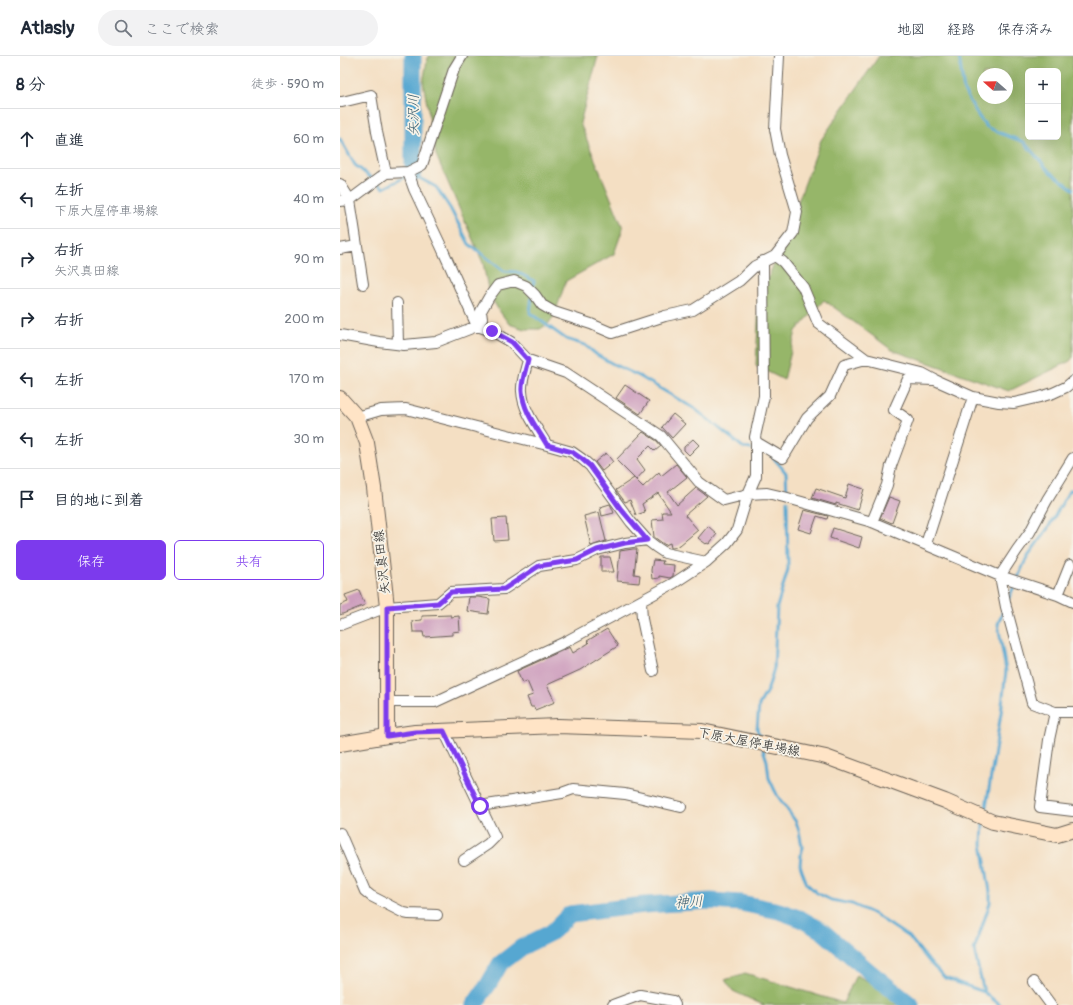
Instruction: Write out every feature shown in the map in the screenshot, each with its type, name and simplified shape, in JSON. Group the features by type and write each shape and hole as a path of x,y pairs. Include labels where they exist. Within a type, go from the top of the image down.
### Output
{"main road":[{"name":"矢沢真田線","path":"340,398 357,417 367,443 374,488 387,607 387,736"},
{"name":"下原大屋停車場線","path":"340,744 415,732 558,726 702,731 826,757 984,818 1057,835 1073,830"}],"street":[{"path":"345,200 386,173 408,172 422,165 454,69 462,56"},
{"path":"476,313 498,285 514,281 526,286 542,305 554,312 584,321 612,332 665,316 693,310 739,281 755,266 775,256 793,234 798,212 780,155 775,129 779,56"},
{"path":"340,102 370,95 386,173"},
{"path":"408,172 414,189 441,246 476,313 477,326"},
{"path":"340,184 357,246 363,284"},
{"path":"340,249 357,246"},
{"path":"775,256 783,262 803,287 818,323 866,360 922,373 974,396 999,402 1014,403 1052,393 1066,387 1073,381"},
{"path":"387,702 435,702 565,642 674,583 706,562 727,543 737,530 748,494 756,476 755,437 764,396 763,261"},
{"path":"397,303 398,344"},
{"path":"340,335 404,345 436,342 477,326 492,331 512,342 528,360 566,373 661,436 699,482 724,500 748,494 767,493 872,522 1000,576 1058,595 1073,602"},
{"path":"528,360 521,390 524,404 547,445"},
{"path":"756,442 783,458 807,418 830,396 844,365 866,360"},
{"path":"872,522 887,485 891,466 908,420 894,410 896,404 908,379 935,380"},
{"path":"926,544 974,396"},
{"path":"357,417 381,410 406,409 572,452 590,466 631,522 647,540 665,553 706,562"},
{"path":"1073,458 1054,488 1030,532 1000,576 1006,607 1032,703 1055,712 1073,712"},
{"path":"340,625 387,607 438,603 451,592 504,589 539,566 577,560 597,550 625,543 647,540"},
{"path":"1058,595 1070,565"},
{"path":"641,602 642,619 653,671"},
{"path":"1055,712 1049,740 1040,807 1073,811"},
{"path":"444,731 495,836 488,844 464,860"},
{"path":"480,806 562,793 573,789 625,794 681,807"},
{"path":"340,833 365,890 371,896 404,913 437,915"},
{"path":"1034,982 1051,1005"},
{"path":"613,1005 640,996 673,1002 675,1005"}],"green space":[{"path":"428,56 598,56 580,123 623,228 614,254 566,281 554,316 548,324 540,329 524,329 509,324 489,294 483,263 436,155 423,82"},
{"path":"879,56 1073,56 1073,357 1070,361 1009,391 892,350 824,300 796,331 784,380 756,366 759,301 821,140"},
{"path":"745,973 843,1003 856,975 914,1005 763,1005 733,991 725,980"}],"building":[{"path":"625,385 649,401 640,414 616,398"},
{"path":"673,414 685,424 672,438 662,427"},
{"path":"643,432 657,441 661,446 655,451 650,446 637,459 645,470 636,480 616,460"},
{"path":"693,439 699,445 689,455 684,450 684,447"},
{"path":"606,453 613,462 602,471 595,462"},
{"path":"676,464 687,477 668,492 677,505 696,488 707,496 685,515 698,530 680,545 671,548 670,543 665,545 654,537 652,520 663,519 662,512 671,512 658,493 642,504 645,512 636,515 630,500 625,502 616,490 634,478 643,487 659,472 661,476"},
{"path":"849,484 864,489 858,510 836,503 836,505 812,498 816,488 845,498"},
{"path":"889,497 900,501 892,523 880,518"},
{"path":"610,504 614,513 602,516 600,507"},
{"path":"804,510 828,516 827,519 817,516 811,533 798,529"},
{"path":"599,512 606,541 591,546 584,516"},
{"path":"506,518 508,540 494,541 492,519"},
{"path":"708,526 717,534 709,544 706,544 698,538"},
{"path":"833,528 862,537 859,548 830,538"},
{"path":"637,549 634,574 640,575 639,583 617,581 620,551"},
{"path":"601,557 610,557 614,572 601,572"},
{"path":"653,560 663,561 662,564 674,565 673,576 670,578 659,576 659,578 652,579 651,570"},
{"path":"359,590 365,605 340,615 340,605 348,602 345,595"},
{"path":"469,597 490,599 488,614 467,611"},
{"path":"451,615 451,617 459,616 460,631 452,632 452,635 424,637 423,632 413,632 412,621 422,620 422,616"},
{"path":"607,629 618,646 580,670 547,685 555,702 535,710 534,707 531,707 527,697 533,695 527,681 522,683 517,671 570,647 573,653 589,643 587,641"}],"waterway":[{"name":"矢沢川","path":"413,56 413,173"},
{"path":"959,56 964,91 979,117 987,127 1024,142 1050,172 1073,189"},
{"path":"340,139 355,165 384,188 407,176"},
{"path":"412,174 436,187 450,208 469,244 504,271 517,272 534,281 533,289"},
{"path":"532,296 530,313 566,339 585,345 597,355 639,376 695,409 744,448 751,449"},
{"path":"772,456 786,473 787,494"},
{"path":"1008,600 1027,557 1048,528 1069,491 1073,490"},
{"path":"761,740 757,729 759,705 768,689 774,668 777,607 788,569 787,501"},
{"path":"985,814 1006,671 998,624 1003,611"},
{"path":"763,749 767,761 769,778 777,795 796,822 799,831 802,846 800,865 807,884 817,893 831,900 852,904 874,914 910,938 932,965 945,978 984,992 1000,1005"},
{"path":"983,823 982,844 990,892 990,903 974,950 984,992"},
{"name":"神川","path":"474,1005 500,964 522,947 552,932 570,914 644,905 711,901 741,903 779,911 801,919 822,931 911,1005"}],"route":[{"path":"480,806 444,731 415,732 387,736 387,607 438,603 451,592 504,589 539,566 577,560 597,550 625,543 647,540 620,508 590,466 572,452 547,445 524,404 521,390 528,360 512,342 492,331"}]}
